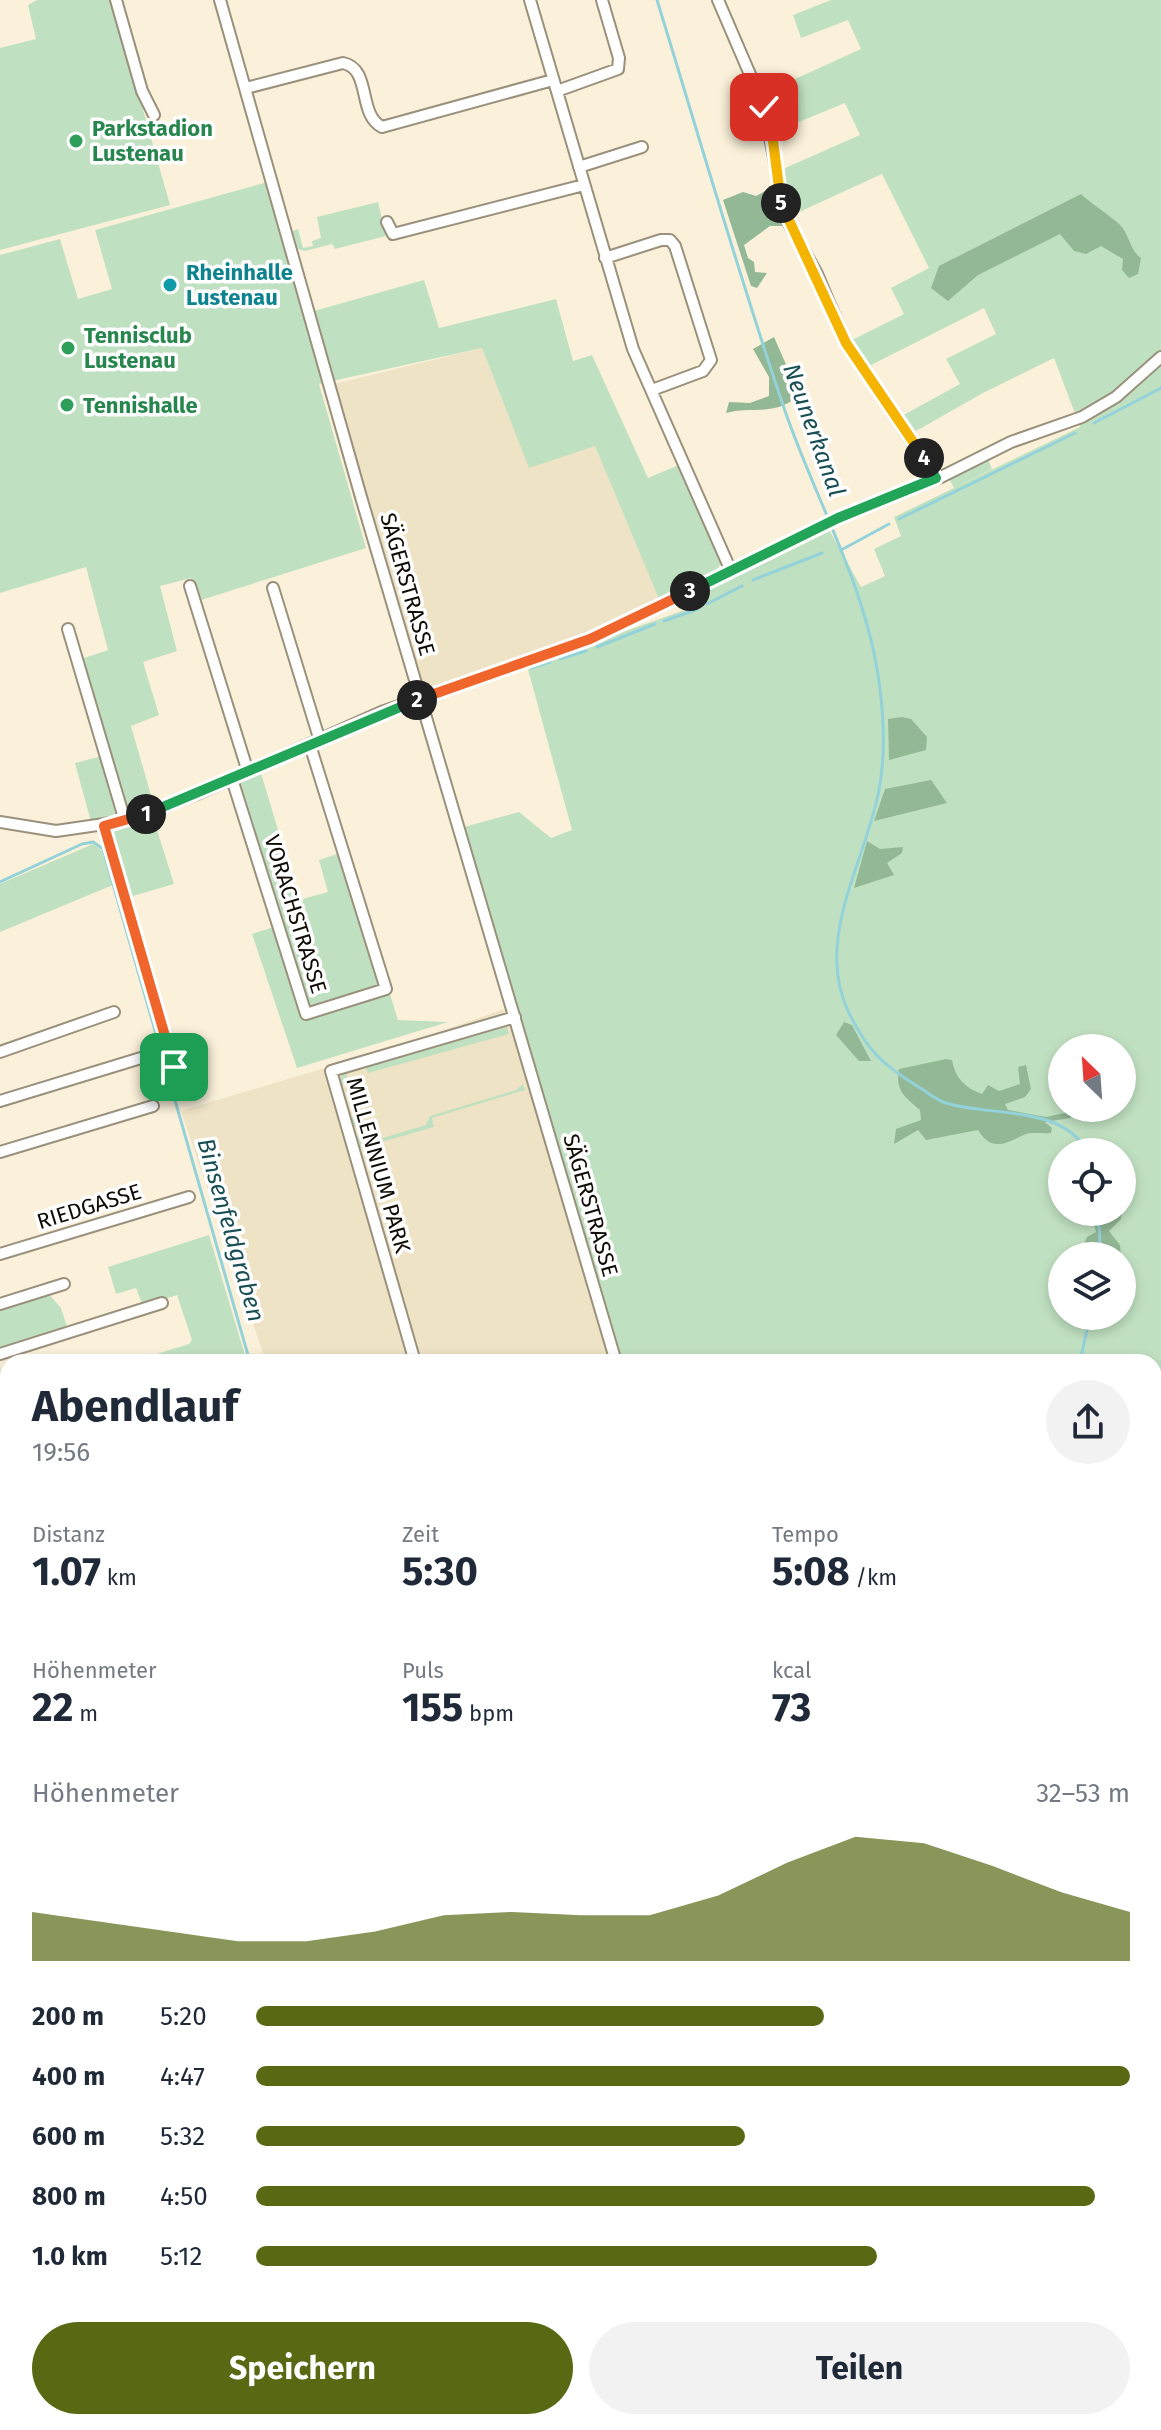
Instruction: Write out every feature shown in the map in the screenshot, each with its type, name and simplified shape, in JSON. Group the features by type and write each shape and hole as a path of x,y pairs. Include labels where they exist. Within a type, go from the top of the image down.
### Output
{"street":[{"path":"116,0 142,91 154,115"},
{"name":"SÄGERSTRASSE","path":"220,0 614,1354"},
{"path":"530,0 633,349 731,571"},
{"path":"246,88 343,63 352,65 358,72 370,117 382,127 555,86 618,69 619,58 602,0"},
{"path":"718,0 764,107 786,218 817,274 846,343 936,478"},
{"path":"579,167 642,147"},
{"path":"387,222 393,234 584,185"},
{"path":"605,258 661,240 670,240 675,246 711,360 703,371 652,390"},
{"path":"0,822 56,831 125,821 421,698 590,639 838,518 936,478 1011,442 1082,417 1116,397 1161,357"},
{"path":"190,586 248,772"},
{"name":"VORACHSTRASSE","path":"232,779 306,1014 386,989 273,588"},
{"path":"68,629 125,821"},
{"path":"104,826 181,1089"},
{"path":"0,1052 114,1012"},
{"name":"MILLENNIUM PARK","path":"413,1354 331,1071 515,1017"},
{"path":"0,1101 141,1058"},
{"path":"0,1152 153,1106"},
{"name":"RIEDGASSE","path":"0,1254 189,1197"},
{"path":"0,1304 64,1284"},
{"path":"0,1354 162,1303"}],"shaded area":[{"path":"482,348 529,467 595,445 662,605 590,639 421,698 330,385"},
{"path":"504,1009 515,1010 613,1354 263,1354 181,1111 405,1044"}],"green space":[{"name":"Parkstadion Lustenau","path":"37,0 112,0 170,205 0,250 0,48 36,39 28,5"},
{"path":"831,0 1161,0 1161,1354 619,1354 464,827 519,812 551,838 572,830 527,666 690,608 688,599 827,526 861,587 885,576 874,549 901,536 894,517 1080,427 1054,358 909,435 898,418 960,384 946,359 996,334 984,308 863,369 846,343 904,314 891,288 929,268 882,174 786,218 776,172 860,135 845,103 772,133 760,95 861,49 848,20 801,38 793,15"},
{"path":"271,181 307,313 424,280 439,328 556,299 573,361 592,355 648,478 681,464 722,562 716,571 659,599 595,446 529,468 482,348 319,384 366,548 198,601 191,578 160,586 177,651 143,662 159,715 131,726 153,802 126,812 81,659 108,650 86,567 0,593 0,255 60,239 78,299 112,289 95,230"},
{"path":"773,187 776,211 785,226 770,226 744,245 748,258 754,262 755,272 767,273 757,288 751,286 723,200 743,192 756,196"},
{"path":"1081,194 1123,228 1134,251 1141,258 1138,274 1129,278 1122,270 1123,259 1101,246 1086,254 1074,251 1060,234 978,275 948,301 931,288 939,266"},
{"path":"378,202 386,236 335,249 332,244 305,251 298,249 293,231 298,229 303,248 313,246 312,241 321,238 317,217"},
{"path":"774,337 799,394 783,406 726,413 729,402 750,403 769,396 769,377 753,349"},
{"path":"987,457 992,469 954,488 948,477"},
{"path":"888,719 911,719 927,737 926,750 889,760"},
{"path":"102,756 119,813 91,822 75,763"},
{"path":"261,773 299,900 328,892 319,860 346,851 398,1020 448,1022 297,1068 252,934 280,925 239,782"},
{"path":"931,780 947,803 874,821 885,789"},
{"path":"153,817 174,884 129,895 113,830"},
{"path":"867,841 880,849 903,847 902,853 887,863 894,875 854,888"},
{"path":"93,844 102,851 113,885 0,932 0,884"},
{"path":"844,1022 852,1025 871,1061 859,1061 836,1035"},
{"path":"507,1027 509,1034 368,1073 366,1068 346,1074 348,1082 342,1085 351,1117 359,1117 362,1121 359,1126 351,1127 338,1083 343,1074"},
{"path":"952,1060 962,1082 982,1094 988,1085 999,1091 1020,1084 1018,1067 1026,1065 1031,1089 1025,1097 1005,1104 1008,1110 1048,1117 1045,1122 1052,1128 1051,1133 1028,1133 1006,1143 994,1144 978,1130 926,1140 918,1130 894,1144 896,1129 921,1120 920,1110 900,1088 899,1069"},
{"path":"523,1084 525,1090 432,1118 434,1127 357,1149 355,1137 361,1137 363,1144 426,1125 430,1116 516,1090"},
{"path":"1094,1226 1114,1226 1109,1231 1118,1242 1085,1242 1096,1232"},
{"path":"209,1235 245,1354 157,1354 189,1344 192,1340 177,1295 143,1306 136,1288 116,1294 108,1267"},
{"path":"47,1292 61,1308 68,1330 0,1351 0,1307"}],"waterway":[{"name":"Neunerkanal","path":"657,0 767,357 797,443 853,580 874,652 883,740 879,790 846,901 839,929 837,957 839,985 849,1013 877,1056 939,1100 1043,1119 1061,1126 1077,1138"},
{"path":"1094,423 1161,388"},
{"path":"899,519 1075,433"},
{"path":"843,549 889,524"},
{"path":"753,580 822,553"},
{"path":"707,604 742,586"},
{"path":"664,621 698,609"},
{"path":"597,647 655,624"},
{"path":"560,659 586,651"},
{"path":"531,668 550,662"},
{"name":"Binsenfeldgraben","path":"0,882 82,844 93,842 103,849 248,1354"},
{"name":"Neunerkanal","path":"1099,1226 1100,1242"},
{"name":"Neunerkanal","path":"1082,1354 1087,1330"}],"place":[{"name":"Parkstadion Lustenau","path":"76,141"},
{"name":"Rheinhalle Lustenau","path":"170,285"},
{"name":"Tennisclub Lustenau","path":"68,348"},
{"name":"Tennishalle","path":"67,405"}],"route":[{"path":"174,1067 104,826 150,813 197,794 384,711 590,639 838,518 936,478 846,343 817,274 781,208 772,133 764,107"}]}
